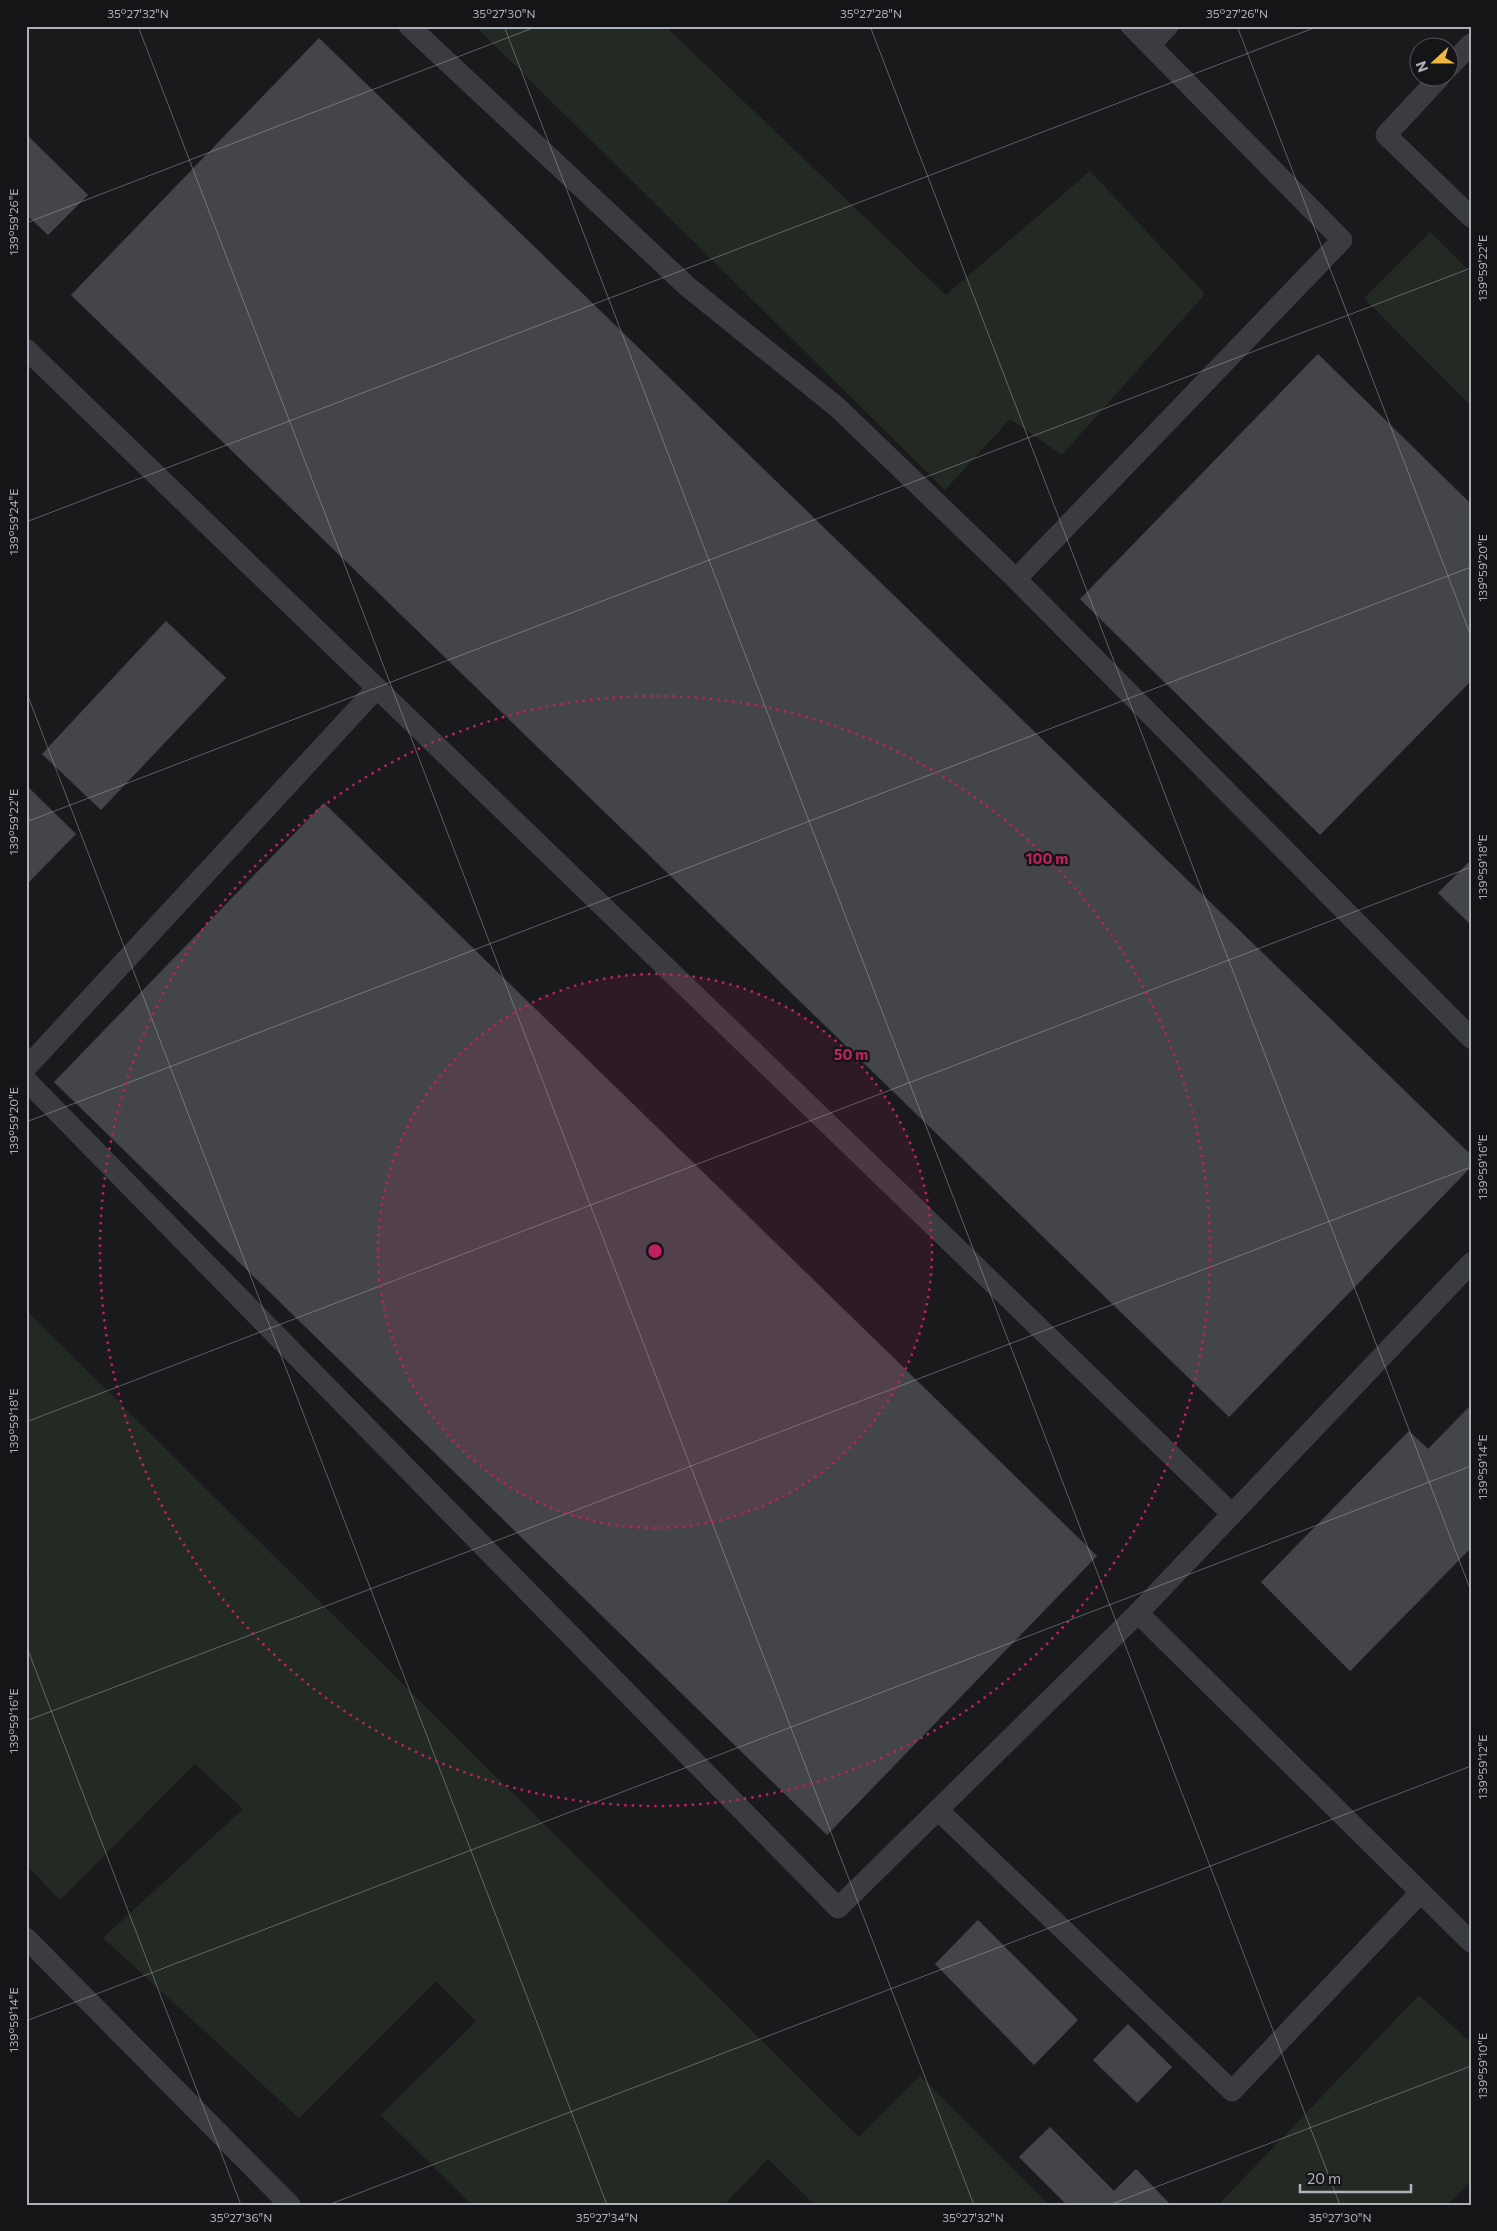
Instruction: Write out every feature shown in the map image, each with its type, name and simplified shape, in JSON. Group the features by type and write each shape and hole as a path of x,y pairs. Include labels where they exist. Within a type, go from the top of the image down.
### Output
{"lane":[{"path":"410,26 688,287 837,406 1016,579 1471,1038"},
{"path":"1016,579 1342,240 1131,26"},
{"path":"1150,45 1168,26"},
{"path":"1460,56 1471,44"},
{"path":"1430,88 1386,135 1471,217"},
{"path":"26,349 1232,1514"},
{"path":"26,1068 377,688"},
{"path":"26,1080 838,1908 1138,1613 1471,1263"},
{"path":"1138,1613 1471,1942"},
{"path":"938,1810 1232,2091 1421,1892"},
{"path":"26,1938 290,2205"}],"shaded area":[{"path":"475,26 665,26 946,295 1090,171 1205,294 1062,455 1010,419 945,490"},
{"path":"1430,232 1471,273 1471,406 1364,298"},
{"path":"26,1310 859,2137 920,2076 1049,2205 815,2205 768,2159 724,2205 472,2205 381,2115 476,2021 436,1981 299,2118 103,1938 243,1809 195,1764 60,1900 26,1865 26,1577 30,1572 26,1568"},
{"path":"1419,1995 1471,2043 1471,2181 1447,2205 1218,2205"}],"building":[{"path":"319,38 1471,1155 1471,1167 1229,1417 71,295"},
{"path":"26,134 88,195 48,235 26,214"},
{"path":"1318,354 1471,504 1471,681 1320,835 1080,599"},
{"path":"166,621 226,678 101,810 42,754"},
{"path":"26,785 76,834 26,885"},
{"path":"324,803 1097,1556 827,1835 54,1082"},
{"path":"1471,860 1471,925 1438,893"},
{"path":"1471,1405 1471,1548 1350,1671 1261,1582 1409,1431 1428,1449"},
{"path":"978,1920 1078,2020 1034,2065 935,1964"},
{"path":"1128,2024 1172,2067 1137,2103 1093,2060"},
{"path":"1050,2127 1114,2191 1136,2169 1171,2205 1067,2205 1019,2157"}]}
